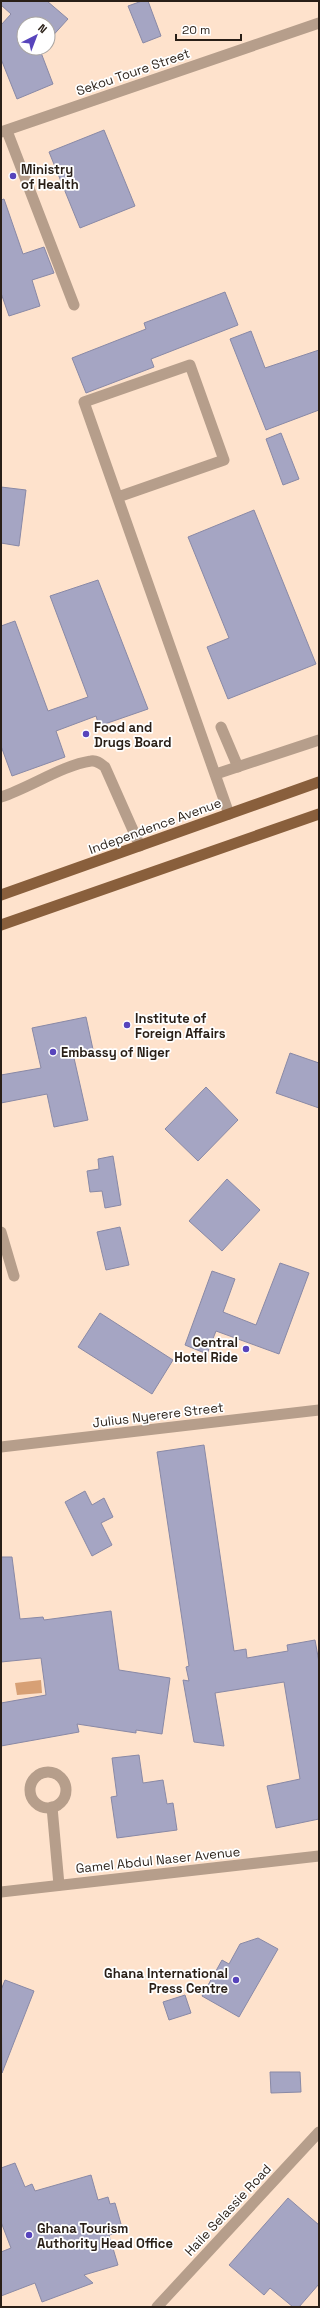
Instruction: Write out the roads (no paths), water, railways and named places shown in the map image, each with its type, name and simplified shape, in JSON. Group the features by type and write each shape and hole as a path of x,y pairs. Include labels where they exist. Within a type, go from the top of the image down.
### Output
{"main road":[{"name":"Independence Avenue","path":"1,895 319,782"},
{"path":"1,925 319,814"}],"street":[{"name":"Sekou Toure Street","path":"4,132 319,23"},
{"path":"4,132 74,305"},
{"path":"118,497 224,460 190,365 84,402 229,814"},
{"path":"221,727 238,767"},
{"path":"216,774 319,740"},
{"path":"1,797 73,767 92,761 99,762 105,767 140,846"},
{"path":"1,1232 14,1276"},
{"name":"Julius Nyerere Street","path":"1,1447 319,1410"},
{"path":"52,1807 59,1885"},
{"name":"Gamel Abdul Naser Avenue","path":"1,1892 319,1856"},
{"name":"Haile Selassie Road","path":"157,2307 319,2132"}],"place":[{"name":"Ministry of Health","path":"13,176"},
{"name":"Food and Drugs Board","path":"86,734"},
{"name":"Institute of Foreign Affairs","path":"127,1025"},
{"name":"Embassy of Niger","path":"53,1052"},
{"name":"Central Hotel Ride","path":"246,1349"},
{"name":"Ghana International Press Centre","path":"236,1980"},
{"name":"Ghana Tourism Authority Head Office","path":"29,2235"}]}
